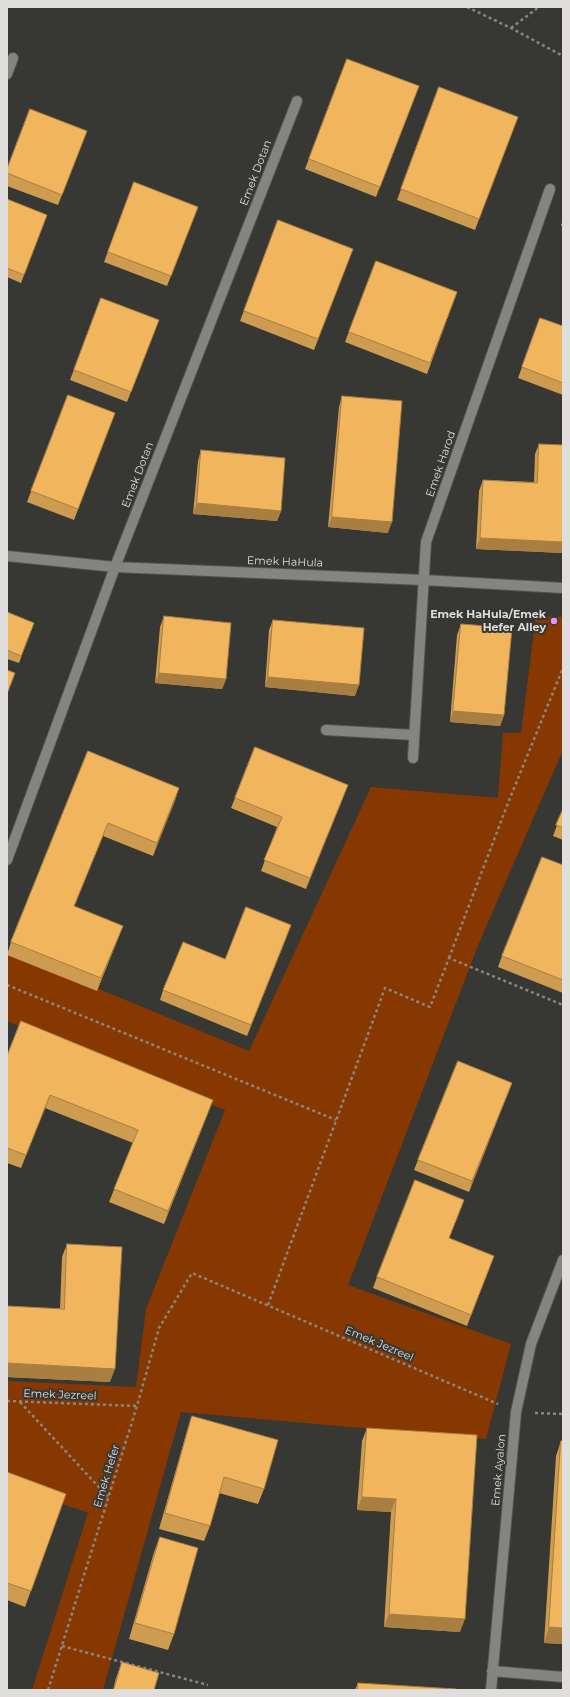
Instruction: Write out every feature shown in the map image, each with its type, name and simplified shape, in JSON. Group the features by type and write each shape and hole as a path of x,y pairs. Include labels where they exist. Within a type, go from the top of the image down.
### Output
{"street":[{"path":"7,74 13,58"},
{"name":"Emek Dotan","path":"7,860 115,567 297,101"},
{"name":"Emek Harod","path":"413,758 426,542 550,189"},
{"name":"Emek HaHula","path":"7,556 115,567 424,580 563,588"},
{"path":"326,730 414,735"},
{"name":"Emek Ayalon","path":"491,1690 516,1412 531,1344 563,1260"},
{"path":"492,1671 563,1677"}],"path":[{"path":"467,7 563,56"},
{"path":"510,28 539,7"},
{"path":"268,1305 385,988 430,1007 508,803 563,668"},
{"path":"449,958 563,1006"},
{"path":"7,985 336,1120"},
{"name":"Emek Jezreel","path":"192,1273 516,1412 563,1414"},
{"name":"Emek Hefer","path":"48,1690 137,1406 159,1328 192,1273"},
{"name":"Emek Jezreel","path":"7,1401 137,1406"},
{"path":"20,1402 108,1497"},
{"path":"62,1646 208,1685"}],"shaded area":[{"path":"536,616 563,617 563,750 479,943 348,1285 511,1344 486,1439 181,1412 103,1690 32,1690 88,1513 7,1484 7,1381 136,1387 146,1309 225,1110 7,1021 7,951 249,1051 371,787 498,798 503,733 521,733"}],"building":[{"path":"347,59 419,86 380,187 309,159"},
{"path":"439,87 518,117 479,219 401,189"},
{"path":"30,109 87,131 62,195 7,173 7,169"},
{"path":"134,182 198,207 171,276 108,252"},
{"path":"7,199 47,215 24,275 7,268"},
{"path":"278,220 353,249 318,339 244,311"},
{"path":"376,261 457,292 430,363 349,332"},
{"path":"101,298 159,320 131,392 74,370"},
{"path":"540,318 563,326 563,383 522,367"},
{"path":"68,395 115,413 78,509 31,491"},
{"path":"342,396 402,401 392,522 332,517"},
{"path":"539,444 563,445 563,542 480,538 483,480 537,483"},
{"path":"201,450 285,458 281,511 197,503"},
{"path":"7,612 34,623 21,656 7,650"},
{"path":"164,616 231,623 226,679 159,673"},
{"path":"273,620 364,628 359,685 268,677"},
{"path":"461,624 512,628 504,715 453,711"},
{"path":"7,670 15,673 7,694"},
{"path":"255,747 348,785 310,878 264,860 282,817 235,798"},
{"path":"88,751 179,788 157,843 108,823 74,906 123,926 101,978 11,942"},
{"path":"563,809 563,828 556,825"},
{"path":"542,857 563,865 563,980 502,956"},
{"path":"246,907 291,925 251,1025 163,990 183,942 225,959"},
{"path":"21,1021 213,1100 168,1211 114,1189 138,1130 50,1095 26,1155 7,1148 7,1056"},
{"path":"458,1061 512,1083 472,1181 418,1160"},
{"path":"415,1180 464,1200 449,1238 494,1256 471,1315 377,1277"},
{"path":"67,1244 122,1247 115,1369 7,1363 7,1306 64,1309"},
{"path":"192,1416 278,1440 264,1489 224,1477 210,1526 165,1513"},
{"path":"367,1428 477,1435 465,1619 389,1614 396,1499 362,1497"},
{"path":"561,1441 563,1441 563,1628 549,1627"},
{"path":"7,1472 66,1494 31,1591 7,1583"},
{"path":"160,1537 198,1548 174,1634 135,1623"},
{"path":"122,1662 159,1673 154,1690 114,1690"},
{"path":"358,1683 456,1689 456,1690 358,1690"}],"place":[{"name":"Emek HaHula/Emek Hefer Alley","path":"554,621"}]}
